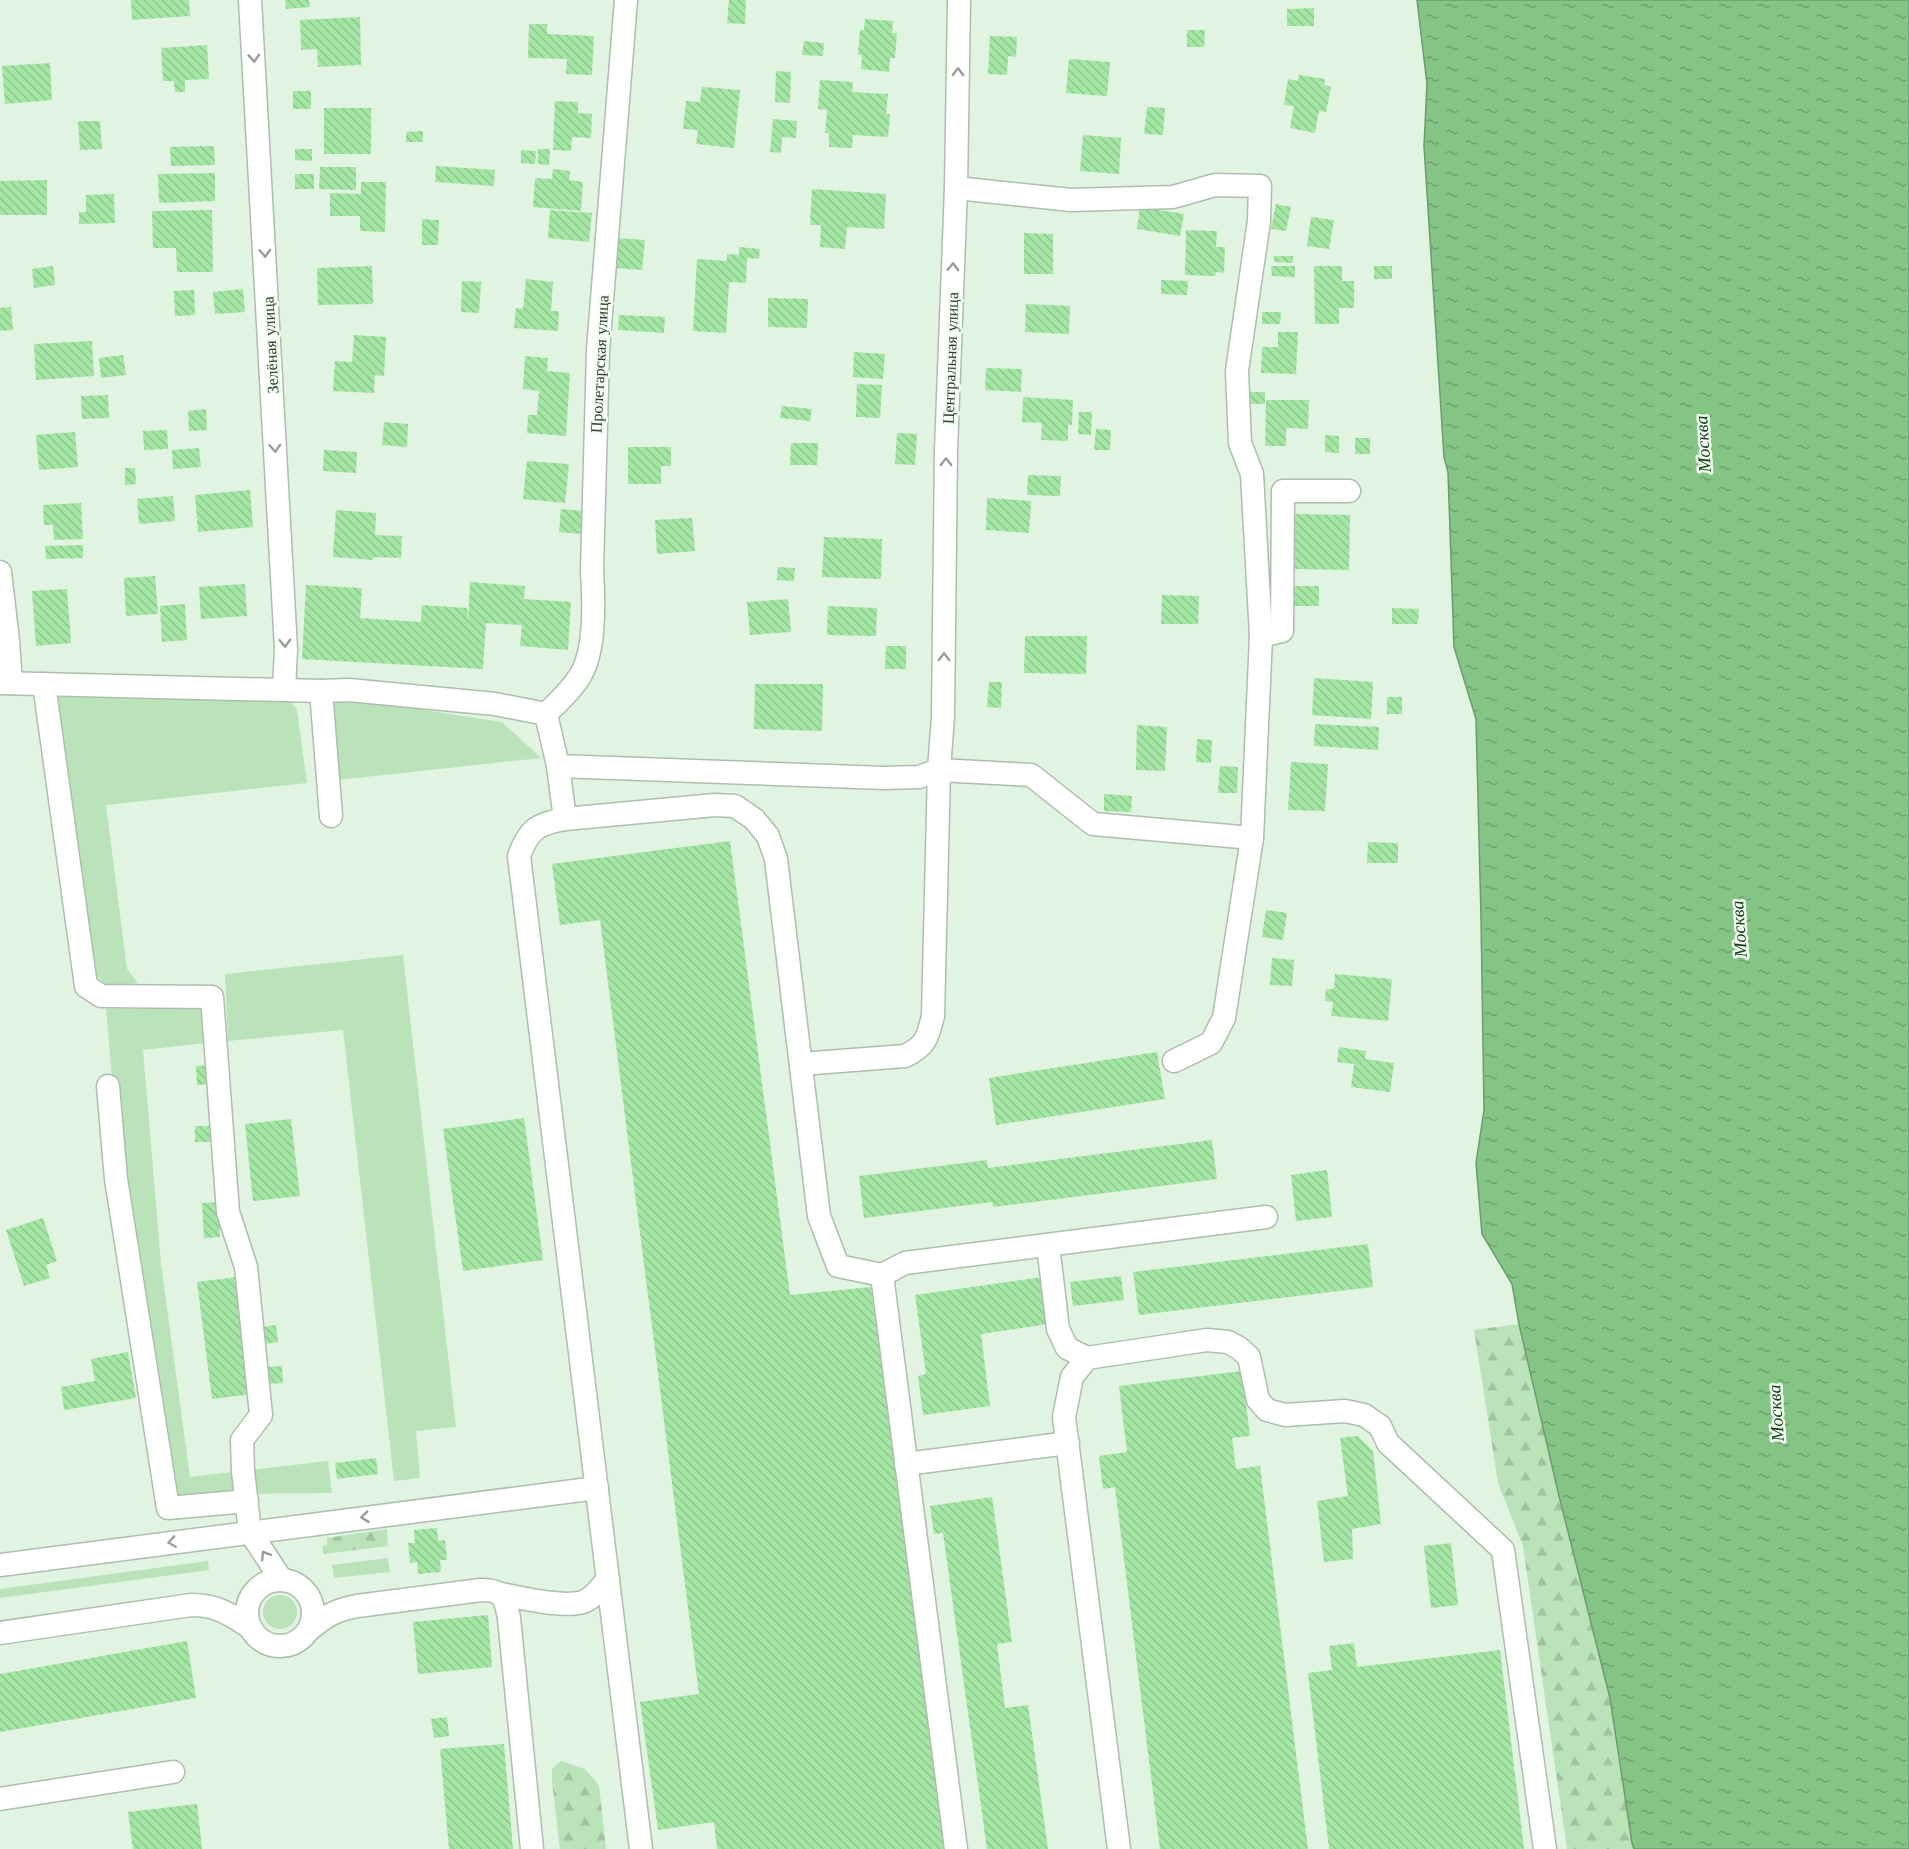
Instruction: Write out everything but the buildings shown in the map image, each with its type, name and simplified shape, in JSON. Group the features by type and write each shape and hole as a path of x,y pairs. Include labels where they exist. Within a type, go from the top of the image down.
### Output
{"street":[{"name":"Зелёная улица","path":"250,0 286,649 284,689"},
{"name":"Пролетарская улица","path":"546,714 569,692 582,675 590,646 594,603 592,571 598,350 626,0"},
{"name":"Центральная улица","path":"801,1064 905,1056 915,1052 926,1042 933,1016 939,770 943,716 946,450 956,188 959,0"},
{"path":"956,188 1071,200 1173,197 1215,185 1260,186 1259,221 1237,371 1240,443 1252,474 1261,636 1252,838 1224,1018 1211,1043 1174,1061"},
{"path":"1261,636 1282,631 1283,491 1348,491"},
{"path":"0,572 9,641 6,683 349,690 484,703 546,714 558,766 565,819"},
{"path":"44,684 86,986 101,996 212,997 228,1212 246,1266 261,1415 242,1440 250,1532 280,1579"},
{"path":"321,691 331,816"},
{"path":"558,766 884,778 919,777 939,770 1032,775 1093,824 1252,838"},
{"path":"642,1849 519,856 524,841 533,829 548,822 565,819 715,805 735,806 754,819 768,836 776,859 819,1216 838,1266 882,1275 905,1263 1266,1217"},
{"path":"108,1086 116,1179 168,1508 247,1501"},
{"path":"1048,1245 1058,1329 1067,1348 1087,1358 1207,1340 1228,1342 1249,1357 1258,1400 1267,1410 1285,1415 1345,1411 1364,1415 1380,1426 1388,1443 1503,1550 1545,1849"},
{"path":"882,1275 956,1849"},
{"path":"1087,1358 1072,1377 1064,1417 1119,1849"},
{"path":"906,1464 1068,1443"},
{"path":"0,1565 597,1488"},
{"path":"310,1629 314,1617 312,1603 307,1593 293,1582 280,1579 269,1581 258,1588 250,1600 247,1616 257,1637 276,1646 286,1646 302,1638 326,1615 357,1606 482,1590 493,1590 501,1594 543,1602 584,1602 596,1593 608,1579"},
{"path":"501,1594 506,1602 509,1618 532,1849"},
{"path":"0,1633 191,1605 208,1605 222,1609 251,1628"},
{"path":"0,1799 173,1772"}],"green space":[{"path":"55,689 288,699 297,710 307,783 106,805 127,969 138,983 108,987 95,974"},
{"path":"346,698 502,722 541,758 337,780 331,708 338,701"},
{"path":"403,955 456,1427 416,1431 420,1478 394,1481 343,1030 228,1041 225,974"},
{"path":"200,1008 206,1043 143,1050 161,1264 190,1477 328,1461 332,1493 237,1494 180,1501 167,1484 121,1181 106,1009"},
{"path":"1519,1324 1610,1698 1634,1849 1567,1849 1523,1546 1498,1483 1474,1330"},
{"path":"387,1529 388,1546 324,1554 322,1546 327,1545 327,1538"},
{"path":"388,1558 390,1572 334,1578 332,1565"},
{"path":"208,1561 209,1570 0,1598 0,1589"},
{"path":"280,1595 292,1600 297,1612 292,1624 280,1629 268,1624 263,1612 268,1600"},
{"path":"561,1761 585,1769 599,1785 606,1849 560,1849 552,1769"}],"water":[{"name":"Москва","path":"1417,0 1909,0 1909,1849 1634,1849 1632,1843 1610,1698 1559,1496 1519,1324 1512,1284 1482,1234 1476,1163 1484,1110 1476,719 1454,647 1448,472 1444,457 1424,146 1427,84"}]}
